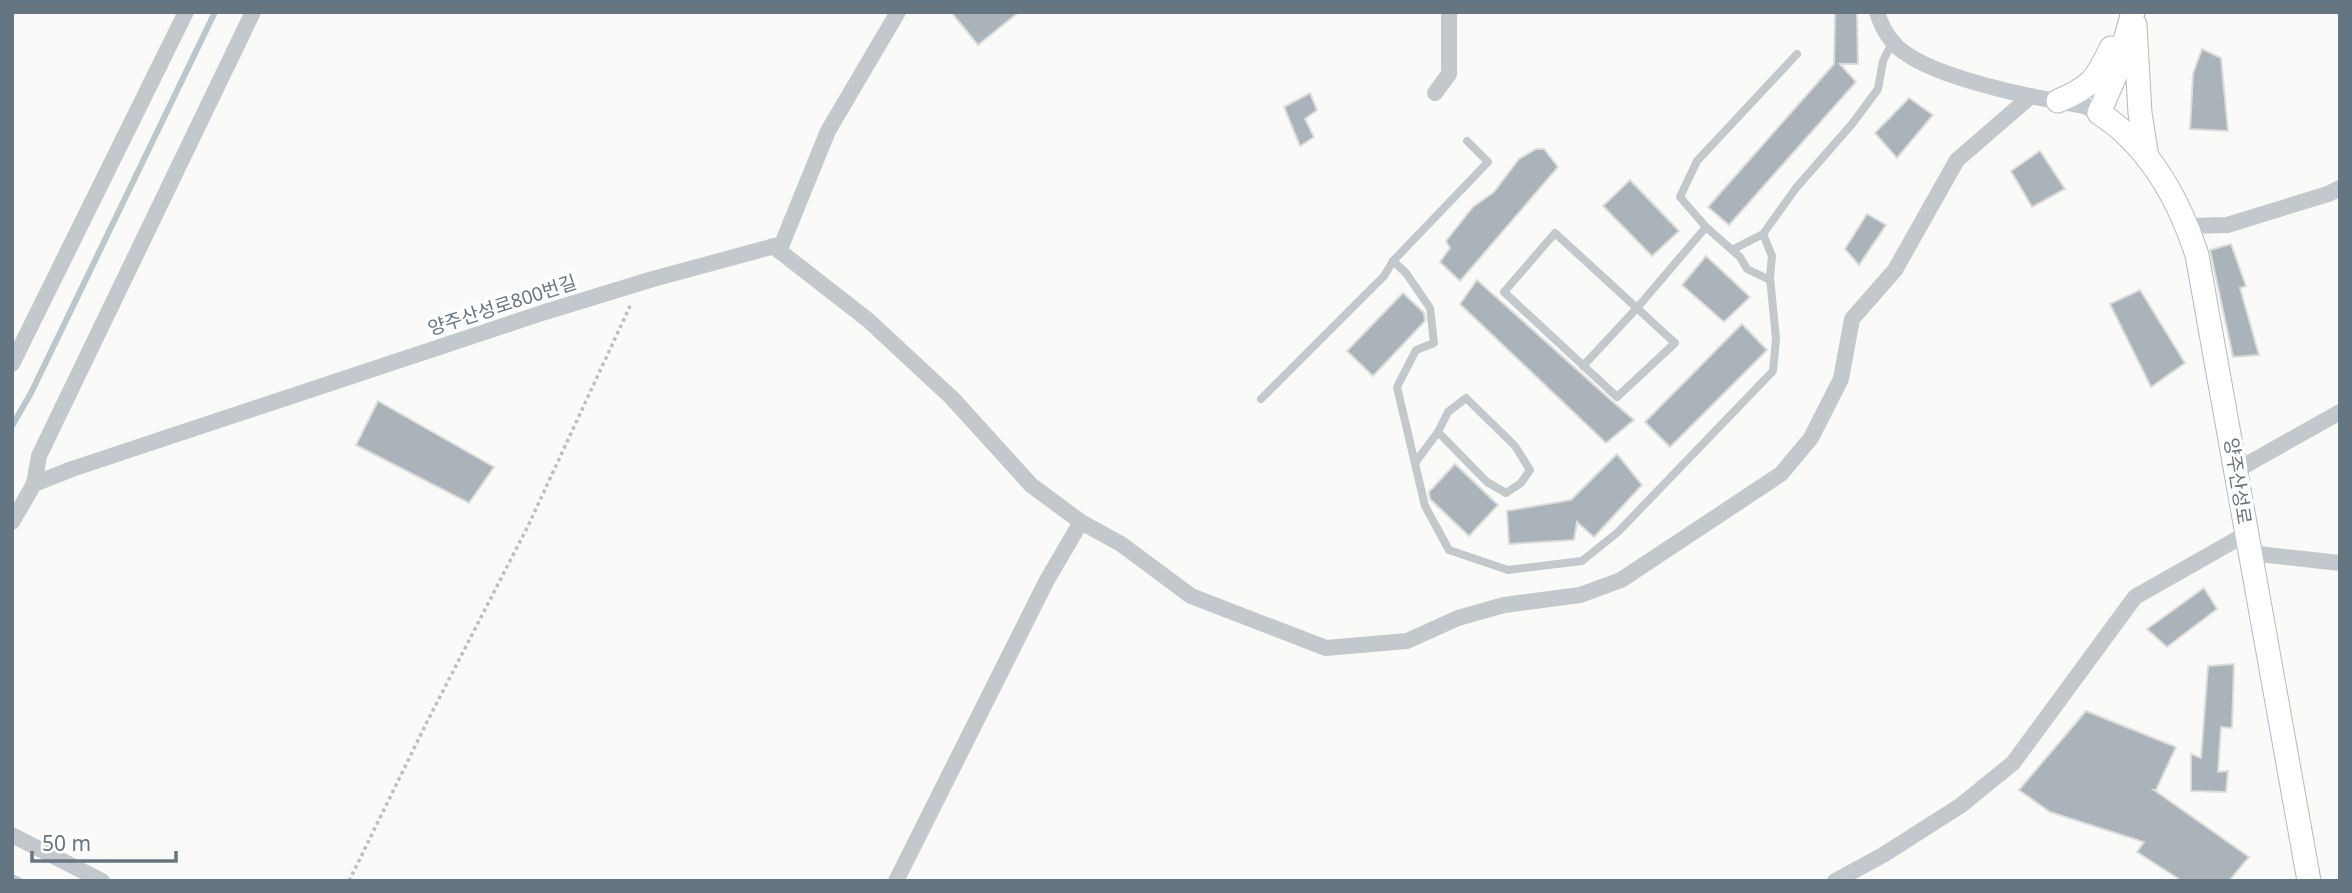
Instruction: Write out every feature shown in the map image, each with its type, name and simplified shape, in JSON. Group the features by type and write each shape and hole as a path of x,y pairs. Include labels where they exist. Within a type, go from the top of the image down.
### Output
{"street":[{"path":"12,365 186,12"},
{"path":"12,522 34,484 39,456 253,12"},
{"path":"773,246 782,244 828,131 898,12"},
{"path":"1435,93 1449,74 1449,12"},
{"path":"1877,12 1892,43"},
{"path":"2058,101 2081,91 2099,74 2116,37 2133,12"},
{"path":"2099,113 2115,76 2133,12"},
{"path":"2133,12 2140,113 2147,157"},
{"name":"양주산성로","path":"1892,43 1939,71 1979,84 2085,106 2099,113 2116,124 2147,157 2165,182 2187,226 2199,265 2309,881"},
{"path":"773,246 868,320 952,398 1031,485 1081,522 1121,544 1191,596 1326,648 1407,641 1458,618 1504,605 1580,595 1621,580 1780,474 1811,438 1841,379 1852,318 1895,270 1957,160 2031,96"},
{"path":"2187,226 2227,225 2340,188"},
{"name":"양주산성로800번길","path":"34,484 545,312 773,246"},
{"path":"2237,470 2340,412"},
{"path":"897,881 1047,580 1081,522"},
{"path":"1835,881 1883,855 1960,806 2013,763 2135,597 2248,544 2340,563"},
{"path":"12,835 102,881"}],"lane":[{"path":"1732,250 1763,234 1796,188 1852,124 1878,89 1883,61 1892,43"},
{"path":"1770,280 1747,269 1740,257 1706,227 1680,197 1697,161 1797,54"},
{"path":"1261,398 1384,275 1393,261 1488,162 1467,141"},
{"path":"1583,366 1706,227"},
{"path":"1555,233 1637,308 1675,343 1618,397 1504,292 1555,233"},
{"path":"1393,261 1430,307 1434,342 1416,350 1397,387 1425,506 1449,550 1508,570 1582,561 1618,532 1773,372 1776,339 1770,280 1772,256 1763,234"},
{"path":"1415,463 1438,432 1448,412 1466,398 1515,446 1530,470 1521,483 1506,493 1487,482 1438,432"}],"path":[{"path":"349,881 528,526 641,283"}],"building":[{"path":"951,12 1019,12 978,45"},
{"path":"1835,12 1857,12 1858,64 1840,64 1856,82 1729,225 1708,207 1834,64"},
{"path":"2202,49 2221,58 2228,131 2190,129 2193,74"},
{"path":"1310,93 1317,110 1305,119 1314,137 1300,146 1284,107"},
{"path":"1909,98 1933,115 1897,158 1875,133"},
{"path":"1536,149 1544,149 1558,167 1460,281 1440,262 1450,248 1446,241 1473,207 1494,192 1519,159"},
{"path":"2040,151 2065,189 2032,207 2011,171"},
{"path":"1630,180 1679,231 1652,256 1603,206"},
{"path":"1867,214 1886,225 1859,265 1845,249"},
{"path":"2231,244 2246,286 2240,288 2259,355 2233,357 2210,250"},
{"path":"1706,256 1750,297 1724,322 1682,285"},
{"path":"1477,280 1634,420 1606,443 1460,304"},
{"path":"2140,290 2185,363 2151,387 2110,304"},
{"path":"1403,293 1424,313 1425,321 1373,376 1347,351"},
{"path":"1742,324 1767,350 1670,447 1645,422"},
{"path":"378,401 494,467 469,503 356,445"},
{"path":"1617,454 1642,485 1594,537 1577,522 1574,540 1509,544 1507,511 1571,500"},
{"path":"1455,464 1498,505 1469,536 1430,499 1429,492"},
{"path":"2204,588 2217,609 2167,647 2147,629"},
{"path":"2234,664 2232,728 2221,727 2218,772 2228,771 2226,792 2191,791 2191,754 2201,758 2208,666"},
{"path":"2086,711 2176,747 2154,790 2249,857 2229,881 2182,881 2137,852 2144,842 2050,812 2019,790"}],"waterway":[{"path":"12,426 31,393 215,12"},
{"path":"12,877 20,881"}]}
